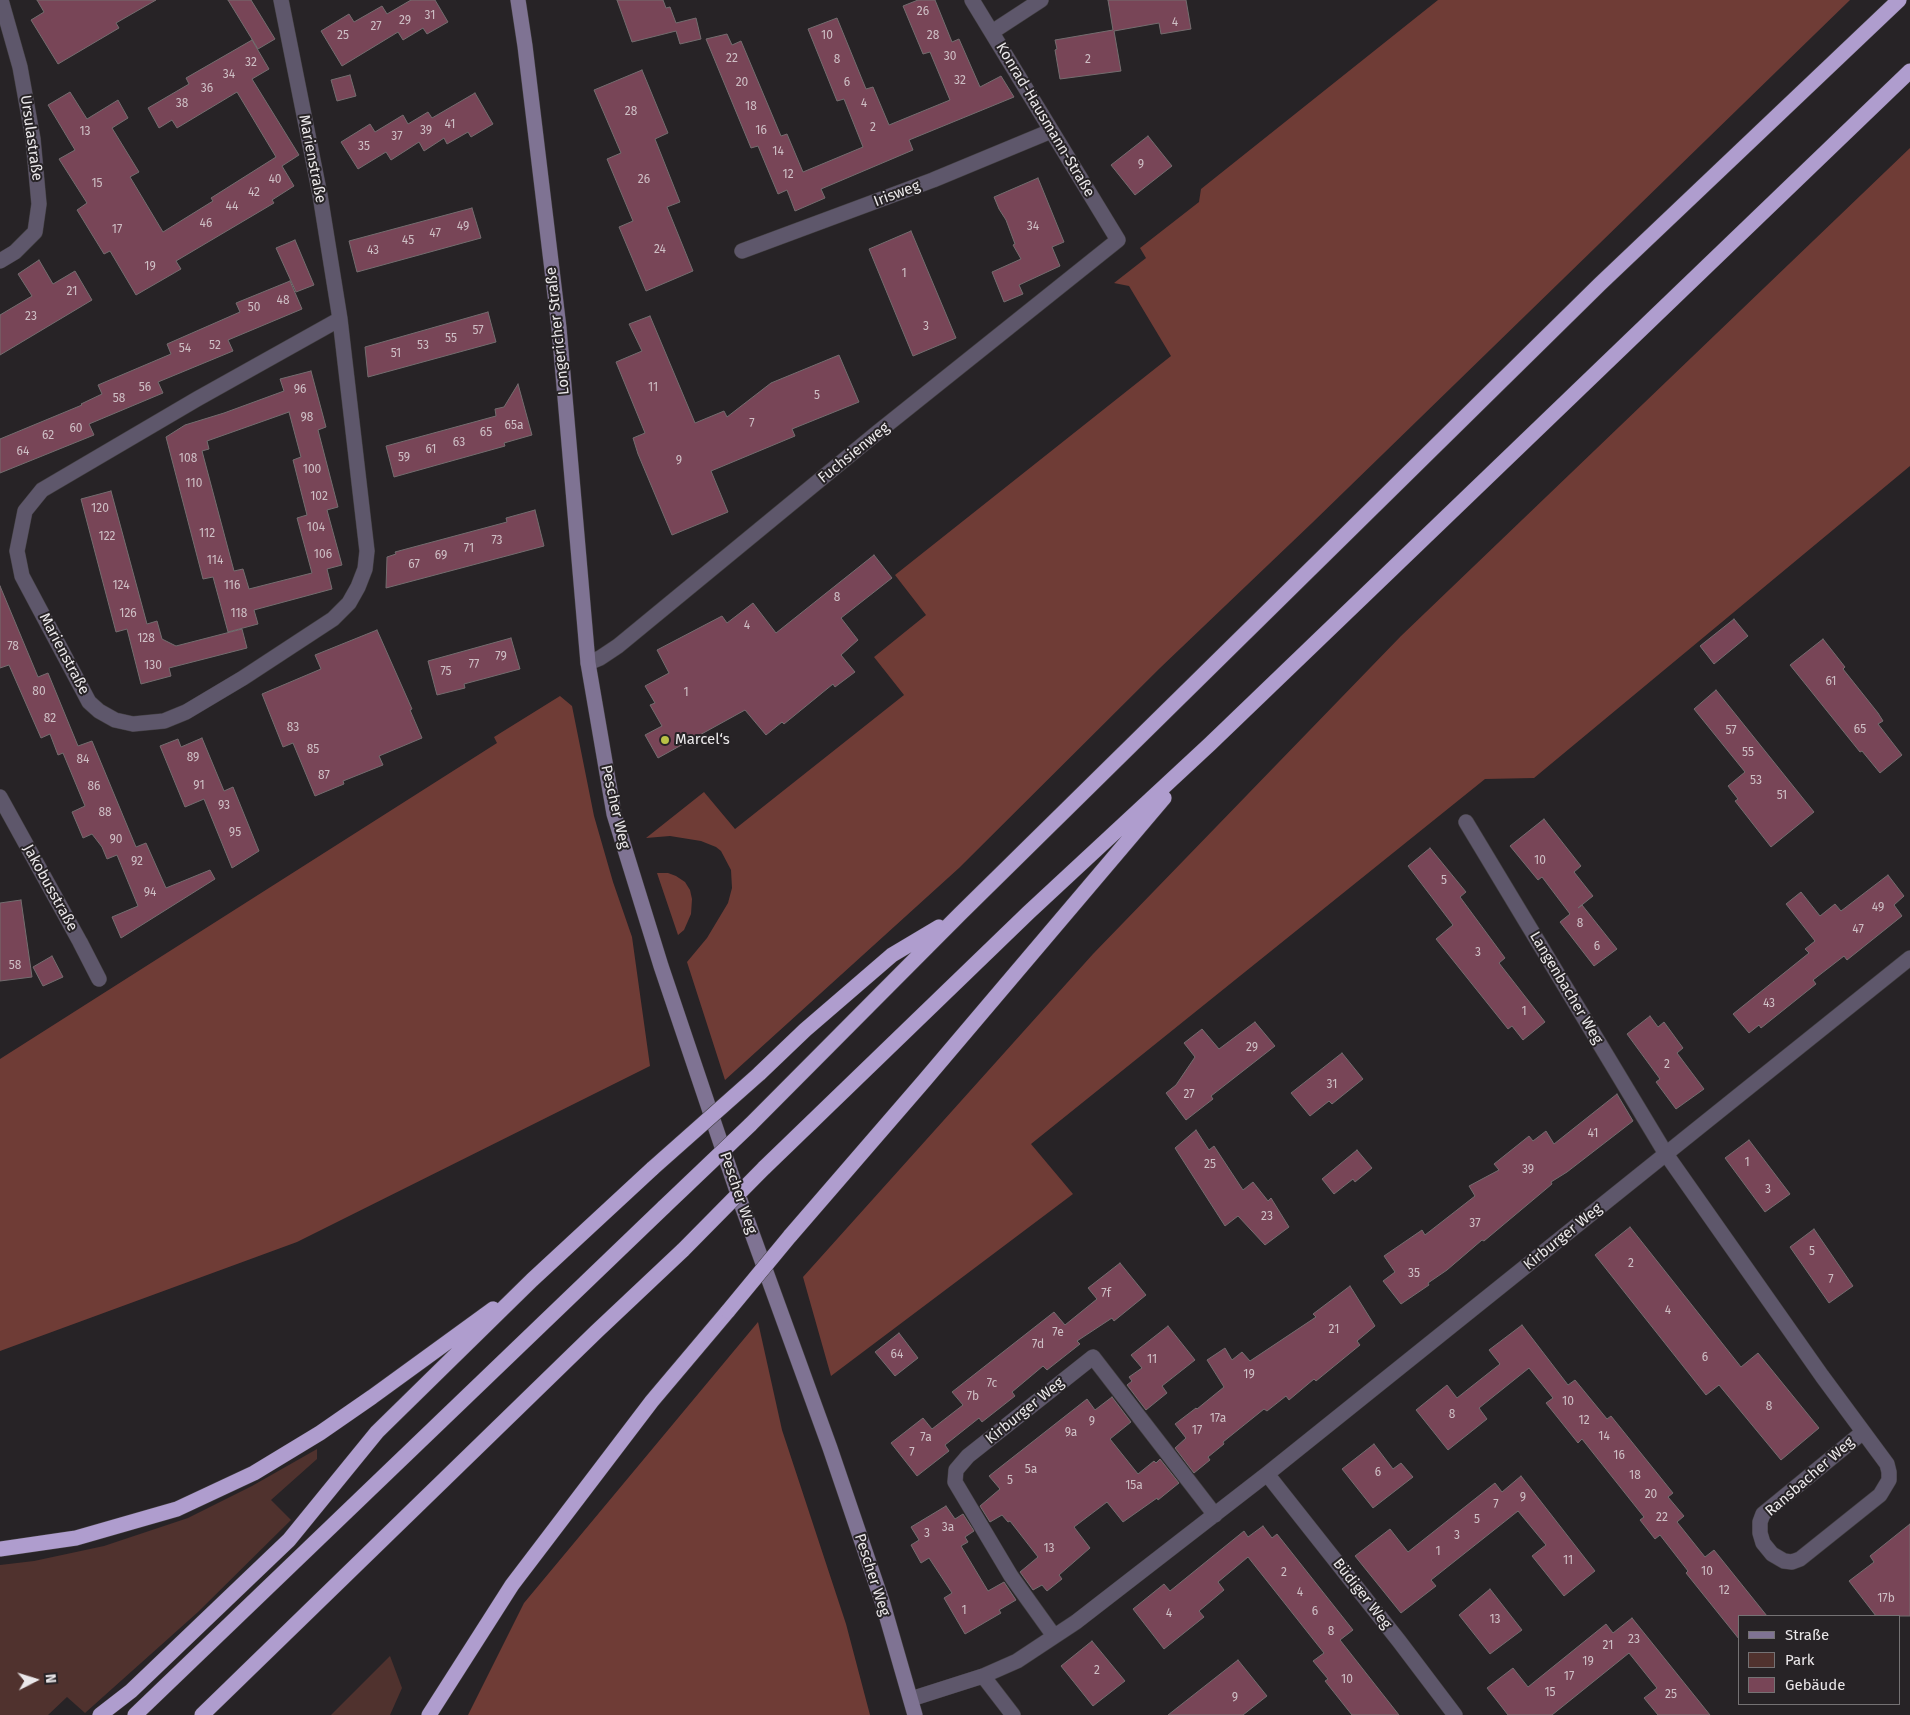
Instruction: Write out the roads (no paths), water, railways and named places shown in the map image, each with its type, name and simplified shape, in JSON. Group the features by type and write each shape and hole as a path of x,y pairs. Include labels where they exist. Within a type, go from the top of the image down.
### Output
{"highway":[{"path":"135,1715 750,1125 960,914 1600,284 1899,0"},
{"path":"202,1715 1028,913 1210,744 1910,70"},
{"path":"429,1715 512,1585 652,1402 790,1236 1210,744"},
{"path":"100,1715 131,1691 288,1540 378,1432 532,1280 805,1030 892,955 960,914"},
{"path":"0,1550 76,1538 177,1509 254,1473 320,1433 365,1402 532,1280"},
{"path":"209,1715 226,1693"}],"street":[{"name":"Ursulastraße","path":"0,261 15,252 35,232 40,204 20,67 2,0"},
{"name":"Marienstraße","path":"281,0 320,195 340,319 367,550 365,569 349,603 333,619 243,678 186,712 164,721 132,724 115,720 99,711 89,702 22,576 17,551 25,511 42,490 197,399 340,319"},
{"name":"Longericher Straße","path":"518,0 527,56 559,328 588,663"},
{"name":"Konrad-Hausmann-Straße","path":"972,0 1118,240"},
{"path":"992,32 1042,0"},
{"name":"Irisweg","path":"742,251 910,189 1051,131"},
{"name":"Fuchsienweg","path":"588,663 600,658 618,646 878,432 1118,240"},
{"name":"Pescher Weg","path":"588,663 614,814 624,850 741,1203 830,1448 883,1604 915,1715"},
{"name":"Jakobusstraße","path":"0,797 99,979"},
{"name":"Langenbacher Weg","path":"1466,822 1666,1154"},
{"name":"Kirburger Weg","path":"911,1699 983,1676 1017,1661 1076,1622 1267,1474 1910,958"},
{"name":"Ransbacher Weg","path":"1666,1154 1822,1376 1887,1464 1889,1472 1886,1487 1880,1495 1800,1559 1792,1562 1784,1561 1772,1554 1763,1543 1760,1532 1760,1522 1763,1514 1863,1432"},
{"name":"Kirburger Weg","path":"1054,1636 1011,1576 956,1482 956,1470 968,1456 1093,1357 1215,1515"},
{"name":"Büdiger Weg","path":"1267,1474 1455,1715"},
{"path":"983,1676 1013,1715"}],"place":[{"name":"Marcel‘s","path":"665,740"}]}
